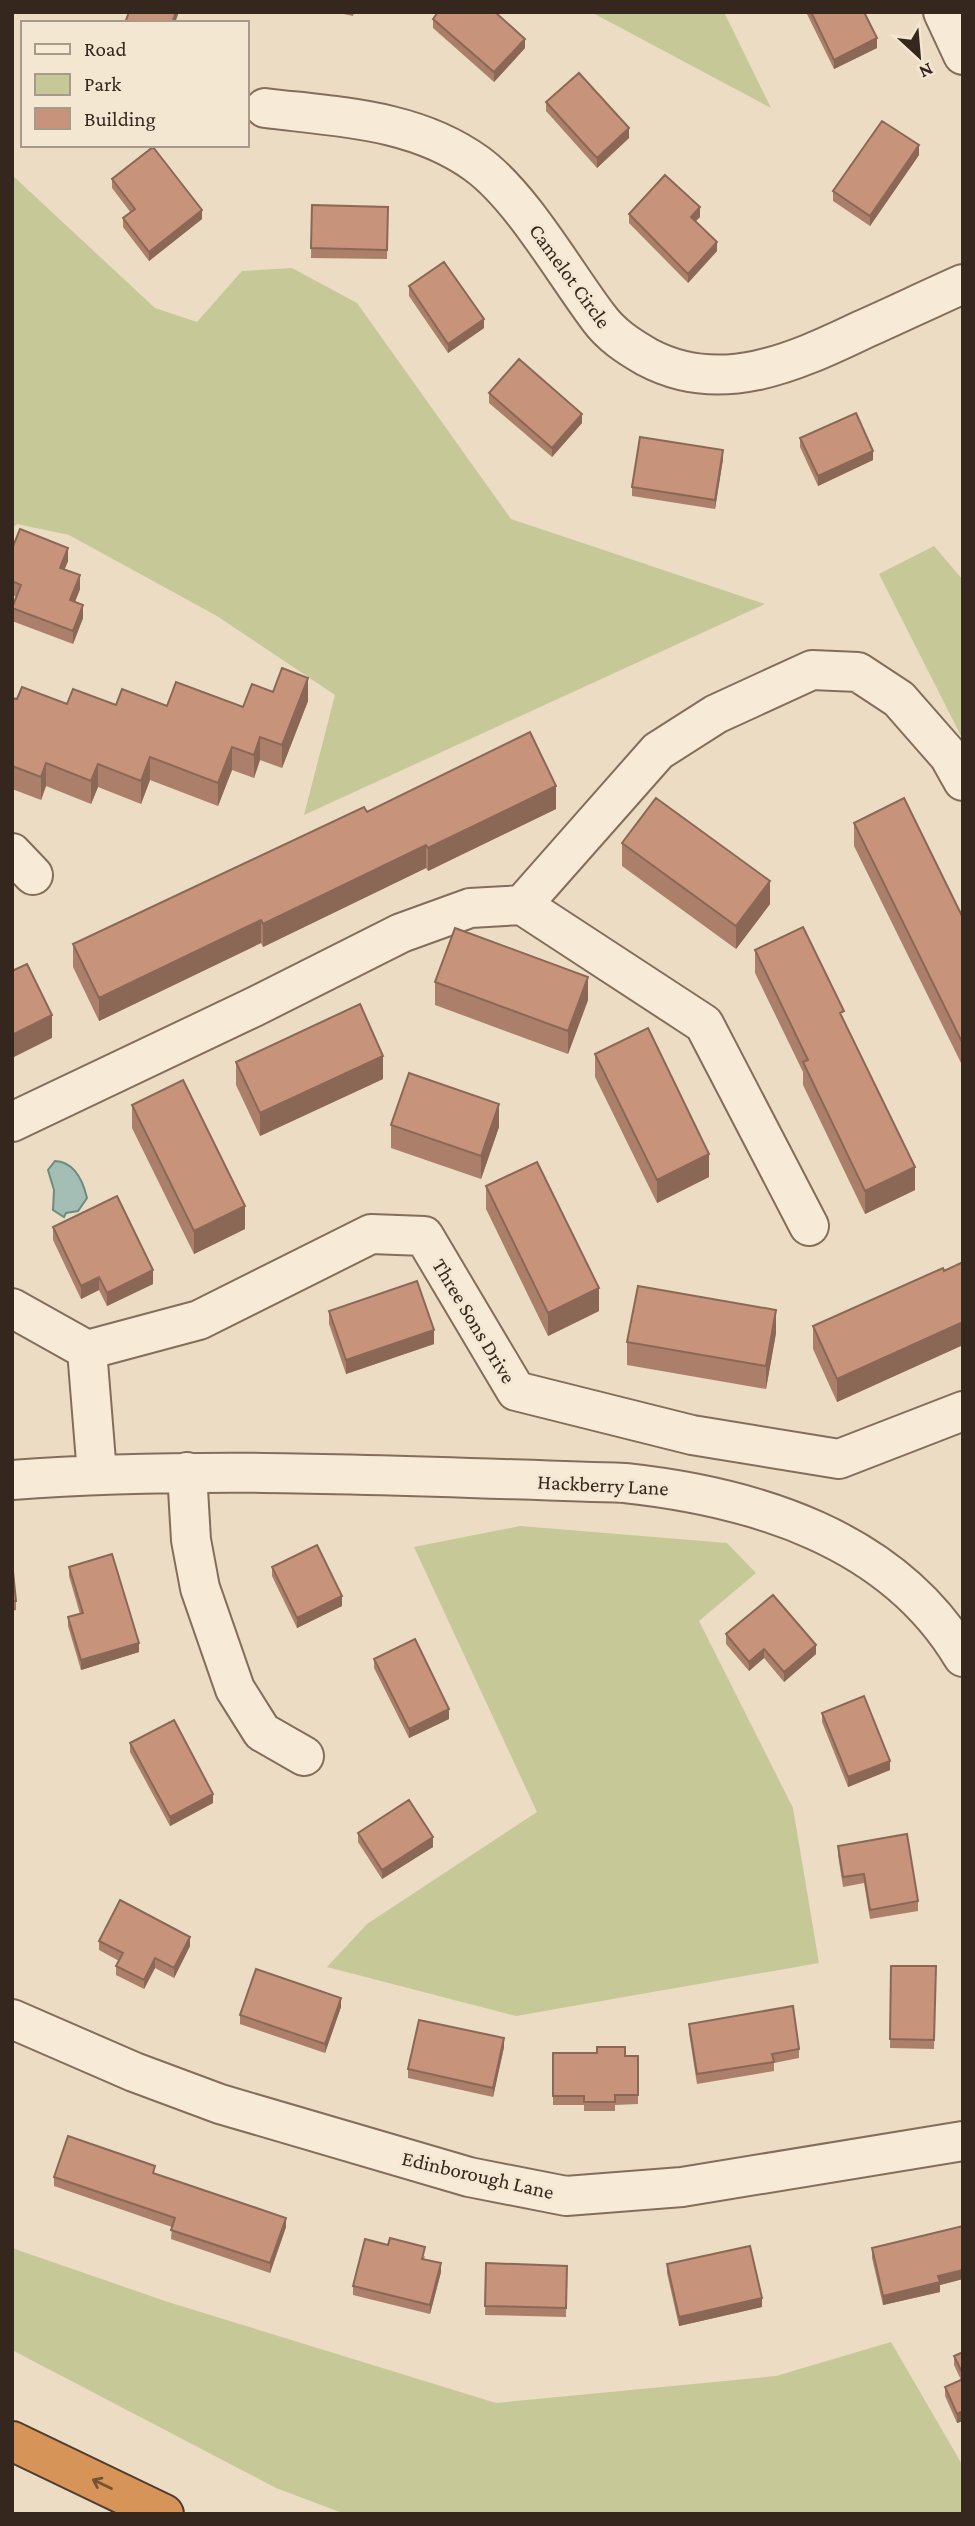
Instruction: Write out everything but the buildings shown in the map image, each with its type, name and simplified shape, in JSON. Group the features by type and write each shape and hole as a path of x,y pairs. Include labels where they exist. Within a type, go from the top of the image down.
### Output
{"highway":[{"path":"12,2441 164,2514"}],"street":[{"path":"943,12 963,55"},
{"name":"Camelot Circle","path":"265,108 408,129 447,146 478,165 531,223 613,334 665,366 693,374 719,377 790,363 963,284"},
{"path":"522,905 658,751 716,714 812,670 858,672 899,699 949,756 963,781"},
{"path":"12,1122 254,1007 401,933 470,908 522,905 704,1024 809,1226"},
{"name":"Three Sons Drive","path":"87,1350 199,1320 372,1234 424,1236 516,1391 692,1435 839,1459 963,1411"},
{"path":"12,1308 87,1350 97,1474"},
{"path":"187,1472 191,1540 200,1588 235,1689 262,1731 304,1756"},
{"name":"Hackberry Lane","path":"12,1480 97,1474 187,1472 625,1483 682,1489 776,1513 818,1532 879,1568 927,1608 963,1657"},
{"name":"Edinborough Lane","path":"12,2019 145,2077 220,2104 469,2177 566,2196 682,2188 963,2141"}],"green space":[{"path":"591,12 724,12 771,108"},
{"path":"12,175 155,308 197,322 242,271 292,268 357,303 511,519 765,604 304,815 335,695 217,616 69,535 17,524 12,528"},
{"path":"934,546 963,580 963,740 879,574"},
{"path":"520,1526 727,1543 756,1573 699,1621 793,1808 819,1963 516,2016 327,1967 367,1924 537,1812 414,1547"},
{"path":"12,2248 168,2302 496,2403 776,2376 891,2342 963,2466 963,2514 345,2514 276,2488 12,2350"}],"water":[{"path":"55,1161 73,1169 87,1198 78,1211 66,1213 64,1217 53,1210 54,1190 48,1170"}]}
